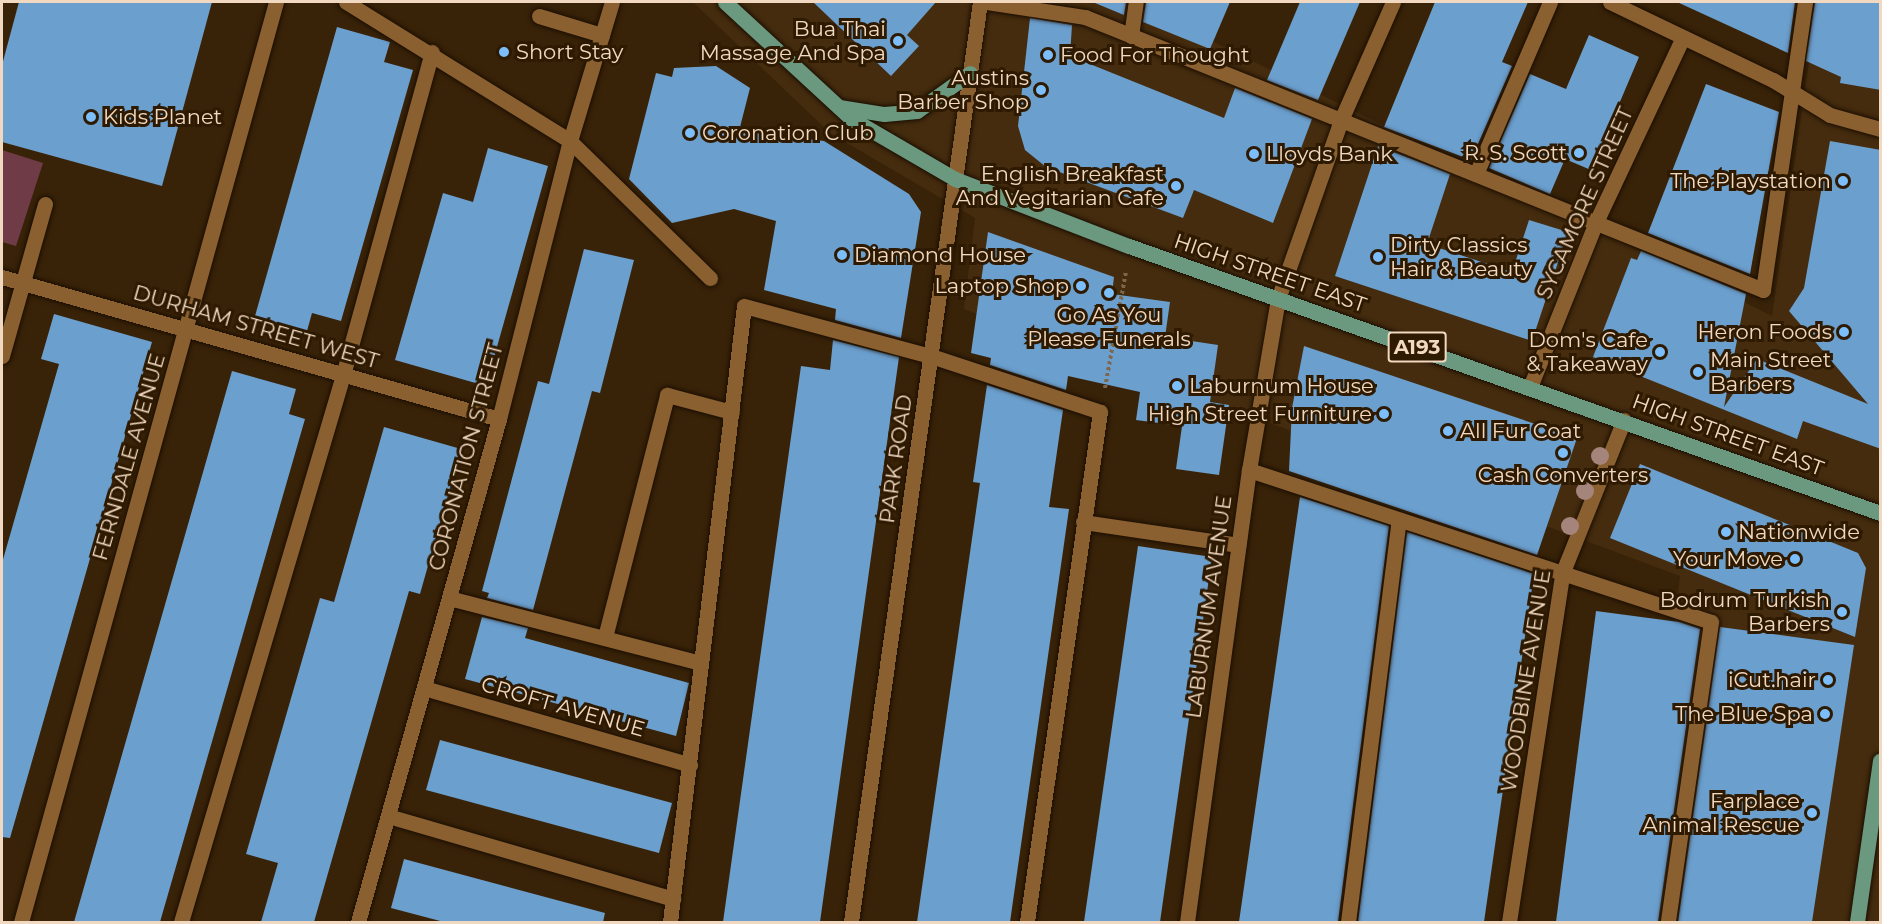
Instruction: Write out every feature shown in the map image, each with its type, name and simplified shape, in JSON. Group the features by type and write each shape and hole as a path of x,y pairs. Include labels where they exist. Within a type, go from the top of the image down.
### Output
{"main road":[{"name":"HIGH STREET EAST","path":"725,2 836,106 898,148 955,179 1130,246 1881,513"},
{"path":"836,106 884,114 917,111 970,73"},
{"path":"1857,922 1881,761"}],"street":[{"name":"FERNDALE AVENUE","path":"21,922 276,2"},
{"path":"346,2 432,52 570,141 710,278"},
{"name":"CORONATION STREET","path":"358,922 499,419 570,141 612,2"},
{"name":"PARK ROAD","path":"851,922 980,2"},
{"path":"986,2 1086,17 1763,290 1794,92 1805,2"},
{"path":"1131,36 1136,2"},
{"name":"LABURNUM AVENUE","path":"1187,922 1238,545 1278,298 1341,120 1393,2"},
{"path":"1476,174 1550,2"},
{"path":"1610,2 1794,92 1830,116 1881,129"},
{"path":"539,16 602,36"},
{"name":"SYCAMORE STREET","path":"1530,387 1596,222 1683,37"},
{"path":"181,922 343,375 432,52"},
{"path":"2,356 45,204"},
{"name":"DURHAM STREET WEST","path":"2,277 186,327 499,419"},
{"path":"670,922 744,306 931,356 1100,412 1027,922"},
{"path":"605,637 667,395 732,412"},
{"name":"WOODBINE AVENUE","path":"1509,922 1562,574 1624,420"},
{"path":"1249,470 1711,622 1668,922"},
{"path":"1348,922 1399,521"},
{"path":"1083,522 1238,545"},
{"path":"449,598 700,663"},
{"name":"CROFT AVENUE","path":"424,688 690,765"},
{"path":"388,816 673,899"}],"path":[{"path":"1100,412 1130,246"}],"shaded area":[{"path":"693,2 1132,2 1772,316 1818,2 1880,2 1880,922 1643,922 1680,576 964,309 975,218 830,133"},
{"path":"2,150 43,163 16,246 2,242"}],"building":[{"name":"Kids Planet","path":"19,2 212,2 162,186 2,142 2,65"},
{"path":"813,2 936,2 907,35 919,46 891,76"},
{"path":"1126,2 1124,15 1095,3"},
{"path":"1146,2 1230,2 1210,49 1143,22"},
{"path":"1300,2 1360,2 1318,100 1267,80"},
{"path":"1435,2 1528,2 1502,62 1512,66 1471,160 1384,127"},
{"path":"1677,2 1795,2 1788,53"},
{"path":"1815,2 1881,2 1881,90 1840,83 1841,77 1806,61"},
{"path":"1030,18 1072,25 1070,56 1224,118 1235,88 1312,119 1273,223 1194,190 1183,218 1046,167 1025,150 1018,126"},
{"path":"337,27 390,42 384,62 413,70 341,321 312,313 307,331 255,316"},
{"path":"1589,35 1639,57 1591,170 1565,159 1550,194 1489,168 1530,74 1566,89"},
{"path":"716,66 750,88 739,131 824,141 909,194 921,212 901,338 835,320 836,309 764,290 776,221 734,209 672,223 629,179 656,73 672,77 674,68"},
{"path":"1706,84 1779,112 1750,274 1648,233"},
{"path":"1830,141 1881,150 1881,449 1803,421 1797,439 1593,357 1631,258 1637,260 1641,251 1746,294 1724,407 1757,359 1868,404 1789,311 1804,288"},
{"path":"1378,146 1450,174 1427,244 1512,272 1529,220 1568,232 1532,341 1335,276"},
{"path":"488,148 548,166 486,386 395,360 443,193 473,202"},
{"path":"988,232 1114,277 1112,294 1170,302 1165,337 1218,345 1210,402 1229,405 1219,475 1176,469 1182,426 1136,420 1140,392 1068,376 1066,390 990,365 991,358 971,353"},
{"path":"584,249 634,260 600,393 592,391 533,610 487,598 489,593 482,591 538,381 549,384"},
{"path":"54,314 152,342 10,838 2,837 2,563 59,364 41,359"},
{"path":"833,340 899,357 820,922 723,922 801,366 830,370"},
{"path":"1304,346 1577,438 1537,555 1289,471 1292,408"},
{"path":"232,371 296,389 289,414 305,419 160,922 74,922"},
{"path":"987,385 1063,410 1049,507 1069,509 1010,922 917,922 980,483 973,482"},
{"path":"384,427 461,449 420,594 409,591 314,922 261,922 278,863 246,854 320,598 334,602"},
{"path":"1640,464 1858,553 1866,568 1855,637 1610,538"},
{"path":"1300,497 1389,526 1338,922 1239,922"},
{"path":"1407,532 1534,574 1484,922 1358,922"},
{"path":"1138,546 1212,557 1160,922 1084,922"},
{"path":"1596,611 1679,622 1700,629 1658,922 1556,922"},
{"path":"482,617 528,628 525,638 689,683 676,736 465,679"},
{"path":"1720,627 1854,645 1812,922 1678,922"},
{"path":"440,740 672,803 659,853 426,790"},
{"path":"404,859 605,913 603,922 444,922 391,908"}],"place":[{"name":"Bua Thai Massage And Spa","path":"898,41"},
{"name":"Short Stay","path":"504,52"},
{"name":"Food For Thought","path":"1048,55"},
{"name":"Austins Barber Shop","path":"1041,90"},
{"name":"Kids Planet","path":"91,117"},
{"name":"Coronation Club","path":"690,133"},
{"name":"R. S. Scott","path":"1579,153"},
{"name":"Lloyds Bank","path":"1254,154"},
{"name":"The Playstation","path":"1843,181"},
{"name":"English Breakfast And Vegitarian Cafe","path":"1176,186"},
{"name":"Diamond House","path":"842,255"},
{"name":"Dirty Classics Hair & Beauty","path":"1378,257"},
{"name":"Laptop Shop","path":"1081,286"},
{"name":"Go As You Please Funerals","path":"1109,293"},
{"name":"Heron Foods","path":"1844,332"},
{"name":"Dom's Cafe & Takeaway","path":"1660,352"},
{"name":"Main Street Barbers","path":"1698,372"},
{"name":"Laburnum House","path":"1177,386"},
{"name":"High Street Furniture","path":"1384,414"},
{"name":"All Fur Coat","path":"1448,431"},
{"name":"Cash Converters","path":"1563,453"},
{"name":"Nationwide","path":"1726,532"},
{"name":"Your Move","path":"1795,559"},
{"name":"Bodrum Turkish Barbers","path":"1842,612"},
{"name":"iCut.hair","path":"1828,680"},
{"name":"The Blue Spa","path":"1825,714"},
{"name":"Farplace Animal Rescue","path":"1812,813"}]}
